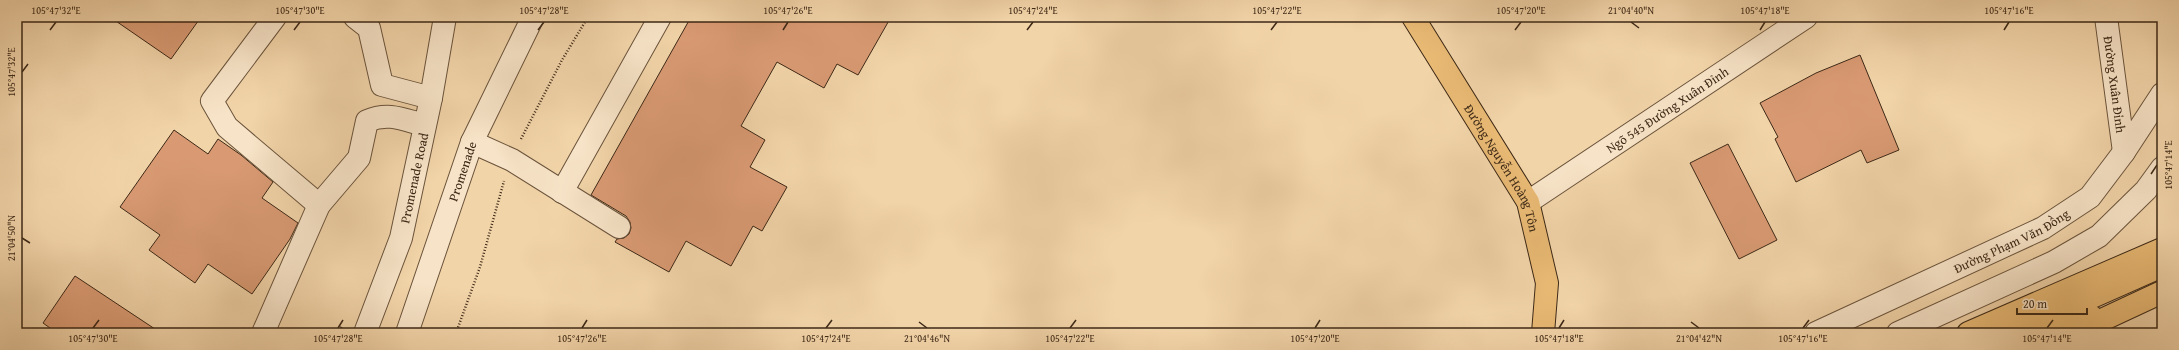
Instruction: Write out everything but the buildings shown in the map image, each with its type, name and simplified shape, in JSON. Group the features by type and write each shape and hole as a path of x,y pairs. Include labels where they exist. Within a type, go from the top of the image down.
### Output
{"main road":[{"name":"Đường Nguyễn Hoàng Tôn","path":"1413,17 1528,202 1547,283 1543,333"},
{"path":"1968,333 2162,249"},
{"path":"2011,333 2162,266"},
{"path":"2053,333 2162,285"},
{"path":"2074,333 2162,292"}],"street":[{"path":"275,17 212,101 227,127 319,205"},
{"path":"355,17 369,28 382,85 431,98"},
{"name":"Promenade Road","path":"365,333 401,238 431,98 444,17"},
{"name":"Promenade","path":"407,333 472,142 534,17"},
{"path":"562,192 660,17"},
{"name":"Ngõ 545 Đường Xuân Đỉnh","path":"1528,202 1806,17"},
{"name":"Đường Xuân Đỉnh","path":"2106,17 2124,152"},
{"name":"Đường Phạm Văn Đồng","path":"1816,333 2043,228 2090,197 2124,152 2162,94"},
{"path":"263,333 319,205 359,158 367,122 380,116 392,116 424,125"},
{"path":"472,142 512,160 619,227"},
{"path":"1898,333 2054,262 2100,236 2146,190 2162,168"}]}
